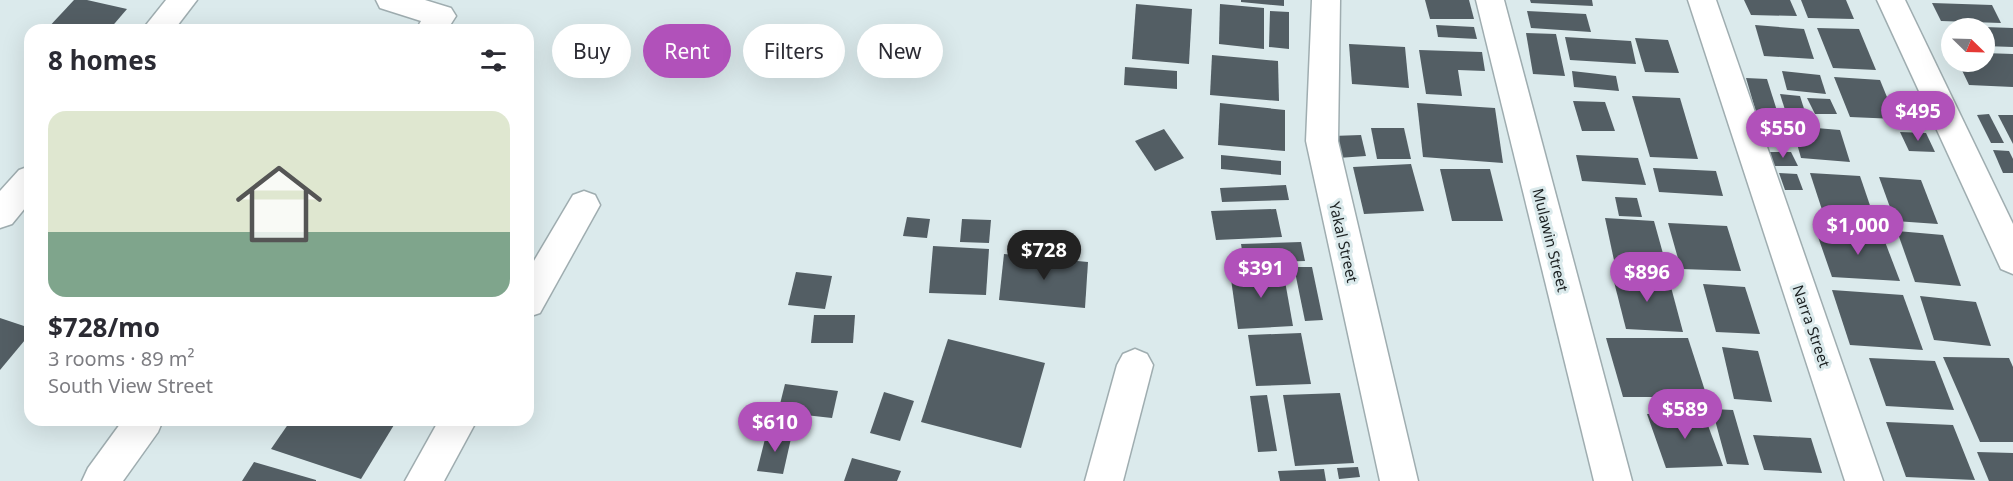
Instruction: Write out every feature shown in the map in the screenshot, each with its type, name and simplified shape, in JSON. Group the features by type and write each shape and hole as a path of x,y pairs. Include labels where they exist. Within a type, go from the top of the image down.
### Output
{"street":[{"path":"162,24 183,0"},
{"path":"390,0 436,23"},
{"name":"Yakal Street","path":"1326,0 1322,141 1399,481"},
{"name":"Mulawin Street","path":"1490,0 1613,481"},
{"name":"Narra Street","path":"1702,0 1864,481"},
{"path":"1891,0 2013,259"},
{"path":"0,214 24,186"},
{"path":"534,292 585,205"},
{"path":"1104,481 1135,364"},
{"path":"101,481 141,426"},
{"path":"424,481 456,426"}],"building":[{"path":"74,0 87,0 127,9 114,24 52,24"},
{"path":"1241,0 1284,0 1284,6 1241,2"},
{"path":"1425,0 1469,0 1474,19 1430,19"},
{"path":"1530,0 1592,0 1593,6 1531,3"},
{"path":"1744,0 1790,0 1797,16 1751,15"},
{"path":"1801,0 1846,0 1854,19 1808,18"},
{"path":"1932,3 1992,5 2001,23 1995,23 1995,18 1941,18 1941,21"},
{"path":"1136,4 1192,9 1189,64 1132,59"},
{"path":"1220,4 1264,8 1264,49 1219,44"},
{"path":"1270,11 1289,12 1289,49 1269,47"},
{"path":"1527,11 1586,14 1591,32 1531,28"},
{"path":"1436,25 1474,27 1477,39 1438,37"},
{"path":"1755,25 1804,29 1814,59 1764,56"},
{"path":"1995,27 2013,28 2013,47 1995,46"},
{"path":"1817,28 1859,29 1876,70 1833,68"},
{"path":"1526,33 1556,34 1565,76 1533,74"},
{"path":"1565,37 1631,41 1636,64 1570,60"},
{"path":"1635,38 1668,40 1679,73 1645,72"},
{"path":"1349,44 1405,47 1409,88 1352,84"},
{"path":"1419,50 1482,52 1485,71 1458,70 1462,96 1426,94"},
{"path":"1995,53 2013,54 2013,87 1969,85 1963,72 1995,72"},
{"path":"1212,55 1278,61 1279,101 1210,95"},
{"path":"1125,67 1177,71 1177,89 1124,85"},
{"path":"1572,71 1616,76 1619,91 1574,87"},
{"path":"1782,71 1820,75 1826,94 1787,90"},
{"path":"1834,77 1880,80 1896,119 1850,117"},
{"path":"1746,78 1767,79 1778,114 1756,112"},
{"path":"1780,94 1800,96 1806,115 1786,113"},
{"path":"1632,96 1680,98 1698,159 1650,157"},
{"path":"1807,98 1830,99 1837,114 1815,114"},
{"path":"1573,101 1605,102 1615,131 1582,131"},
{"path":"1220,103 1285,110 1285,151 1218,145"},
{"path":"1417,103 1495,108 1503,163 1423,157"},
{"path":"1989,114 2004,143 1991,143 1977,115"},
{"path":"1998,115 2013,115 2013,144"},
{"path":"1762,120 1785,120 1795,146 1772,146"},
{"path":"1792,126 1840,130 1850,162 1801,158"},
{"path":"1371,128 1404,128 1411,159 1377,159"},
{"path":"1164,129 1184,158 1155,171 1135,141"},
{"path":"1900,132 1926,133 1935,152 1909,151"},
{"path":"1361,135 1366,156 1338,158 1332,136"},
{"path":"1993,150 2009,151 2013,159 2013,173 2003,173"},
{"path":"1769,152 1791,152 1798,166 1774,166"},
{"path":"1221,155 1281,161 1281,175 1221,169"},
{"path":"1576,155 1638,158 1646,185 1582,181"},
{"path":"1411,164 1424,211 1364,214 1353,167"},
{"path":"1653,168 1716,171 1723,196 1659,192"},
{"path":"1440,169 1490,169 1503,221 1452,221"},
{"path":"1779,173 1797,174 1803,190 1785,190"},
{"path":"1810,173 1860,176 1877,226 1826,222"},
{"path":"1879,177 1921,180 1938,224 1895,221"},
{"path":"1286,185 1289,200 1222,202 1220,188"},
{"path":"1615,197 1637,198 1642,217 1619,216"},
{"path":"1276,209 1282,237 1216,240 1211,211"},
{"path":"907,217 930,219 927,238 903,236"},
{"path":"1605,218 1654,221 1667,268 1615,265"},
{"path":"962,219 991,220 989,243 960,242"},
{"path":"1668,223 1727,226 1741,271 1681,269"},
{"path":"1816,231 1882,234 1900,281 1832,277"},
{"path":"1897,231 1943,235 1961,286 1915,282"},
{"path":"1301,242 1305,261 1244,263 1241,244"},
{"path":"933,246 989,249 986,295 929,293"},
{"path":"1004,254 1088,262 1085,308 999,300"},
{"path":"1294,267 1312,267 1323,320 1305,321"},
{"path":"1283,270 1293,326 1238,329 1230,272"},
{"path":"796,272 832,276 825,309 788,305"},
{"path":"1612,274 1668,276 1683,332 1626,329"},
{"path":"1703,284 1745,287 1760,334 1716,332"},
{"path":"1832,290 1903,295 1923,350 1850,345"},
{"path":"1920,296 1976,302 1991,346 1934,340"},
{"path":"814,315 855,315 853,343 811,343"},
{"path":"0,318 24,326 24,341 0,370"},
{"path":"1301,333 1311,384 1256,386 1248,335"},
{"path":"1606,338 1688,338 1707,397 1623,397"},
{"path":"948,339 1045,363 1021,448 921,422"},
{"path":"1722,347 1758,351 1772,402 1734,399"},
{"path":"1943,357 2009,358 2013,367 2013,442 1980,442"},
{"path":"1869,358 1935,361 1954,410 1886,406"},
{"path":"785,384 838,391 832,418 778,412"},
{"path":"884,392 914,401 900,441 870,433"},
{"path":"1340,393 1354,463 1295,466 1283,395"},
{"path":"1267,395 1277,451 1258,452 1250,396"},
{"path":"1712,409 1733,410 1749,465 1727,464"},
{"path":"1703,412 1723,466 1666,468 1647,414"},
{"path":"1886,422 1953,425 1975,480 1906,477"},
{"path":"287,426 393,426 361,479 271,449"},
{"path":"767,431 792,434 783,474 757,471"},
{"path":"1753,435 1811,438 1822,473 1764,470"},
{"path":"1977,452 2013,453 2013,481 1989,481"},
{"path":"852,458 901,471 897,481 844,481"},
{"path":"254,462 316,480 316,481 242,481"},
{"path":"1358,467 1360,477 1339,479 1337,468"},
{"path":"1324,469 1326,481 1280,481 1278,471"}]}
